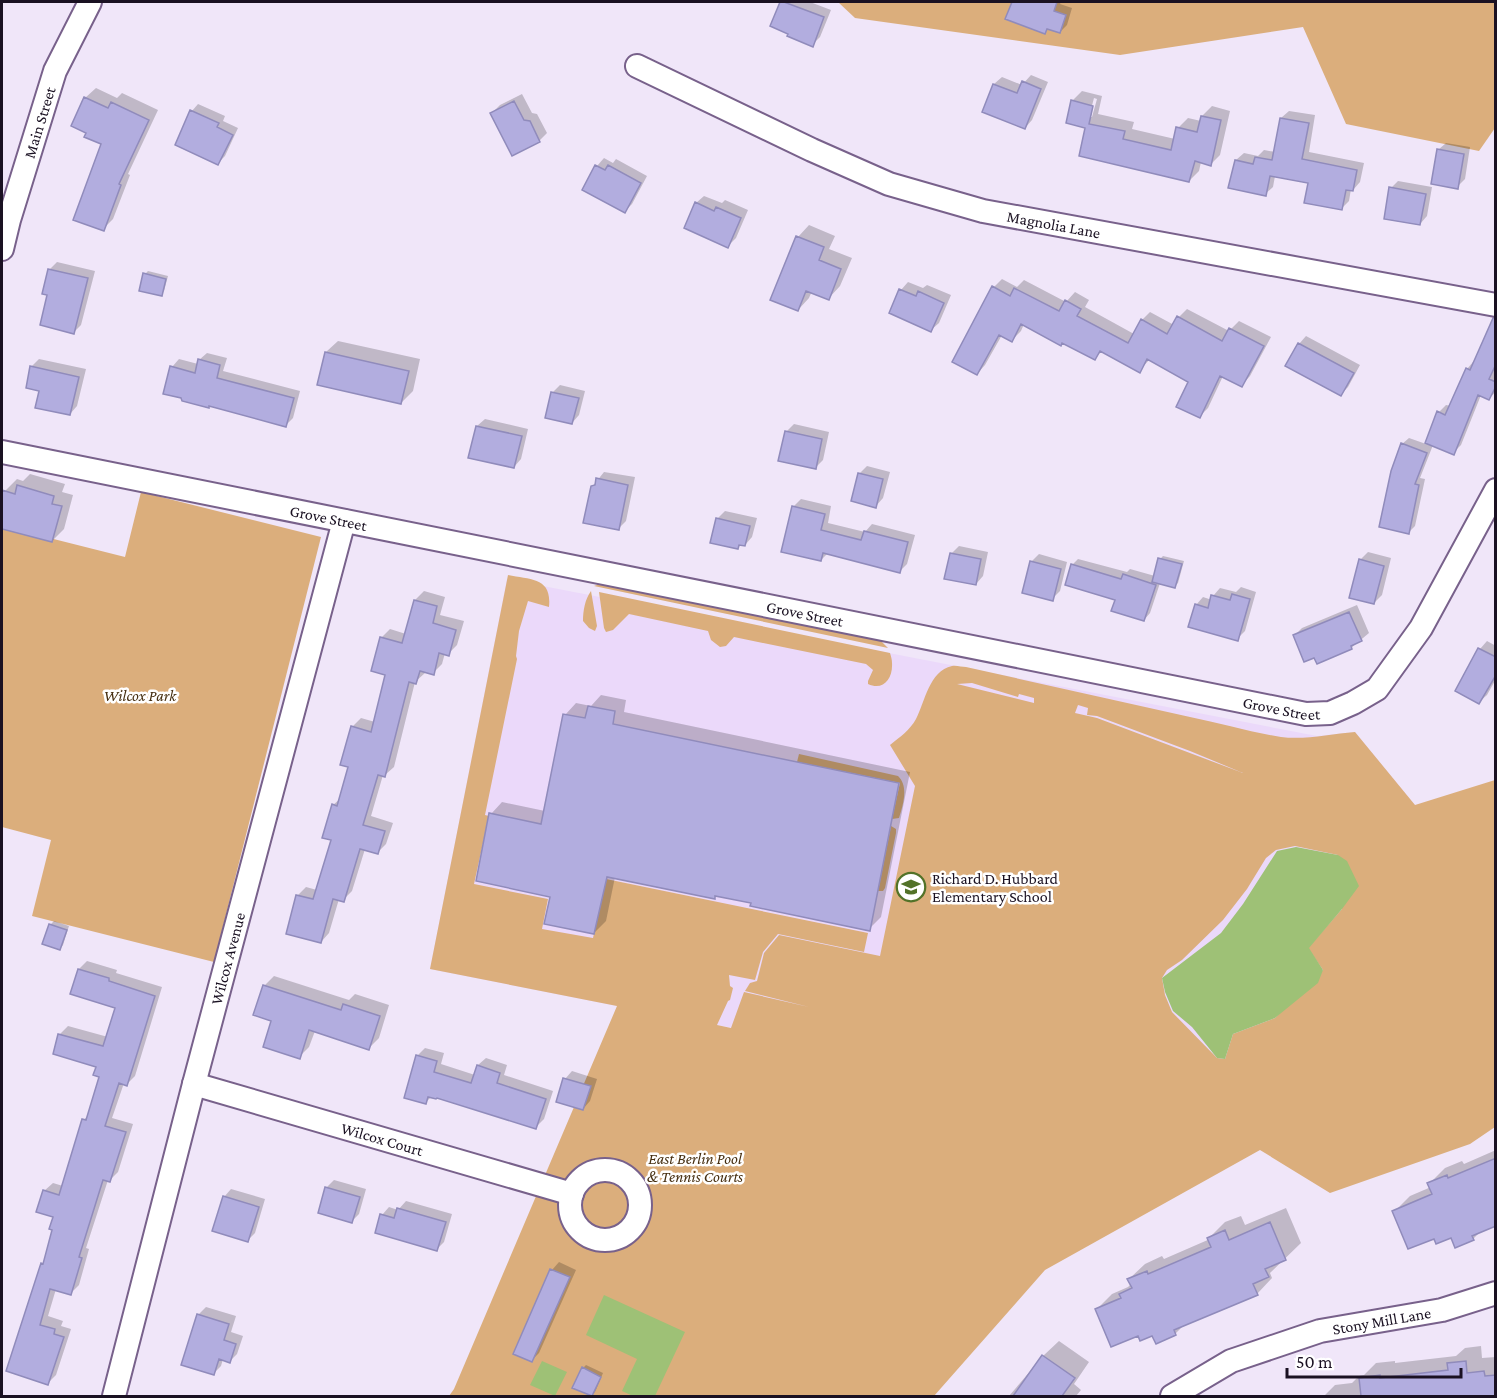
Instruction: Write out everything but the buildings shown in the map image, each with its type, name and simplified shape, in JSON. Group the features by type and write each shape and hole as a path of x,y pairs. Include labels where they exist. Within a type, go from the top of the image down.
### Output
{"street":[{"name":"Main Street","path":"2,249 56,71 90,2"},
{"name":"Magnolia Lane","path":"637,66 812,150 889,184 983,211 1496,305"},
{"name":"Grove Street","path":"2,452 1306,714 1330,713 1377,689 1421,628 1496,490"},
{"name":"Wilcox Avenue","path":"114,1396 344,521"},
{"name":"Wilcox Court","path":"195,1084 572,1194"},
{"name":"Stony Mill Lane","path":"1173,1396 1231,1361 1320,1331 1442,1310 1496,1293"}],"shaded area":[{"name":"Richard D. Hubbard Elementary School","path":"507,579 1317,736 1355,732 1415,805 1259,1126 900,1060 430,969"},
{"path":"1296,847 1338,855 1347,861 1359,886 1309,948 1323,970 1318,983 1275,1018 1233,1034 1225,1059 1217,1058 1192,1027 1173,1011 1162,978 1221,933 1243,904 1277,851"},
{"path":"604,1295 685,1332 655,1396 633,1396 622,1391 637,1359 586,1335"},
{"path":"542,1361 567,1372 555,1396 530,1385"}],"green space":[{"path":"838,2 1495,2 1495,128 1479,151 1346,124 1303,27 1120,55 855,18"},
{"name":"Wilcox Park","path":"141,492 321,537 214,962 32,916 51,840 2,827 2,526 125,557"},
{"name":"East Berlin Pool & Tennis Courts","path":"508,575 532,579 543,585 549,597 549,607 528,601 519,631 517,659 485,815 489,816 474,884 548,899 542,929 593,938 606,879 868,933 864,952 778,934 763,952 755,980 729,975 730,986 733,988 730,1000 717,1025 731,1028 744,992 809,1007 745,991 750,983 757,981 764,953 779,935 880,956 915,786 890,745 914,723 933,680 944,669 952,666 966,667 1281,737 1309,737 1355,732 1415,805 1495,780 1495,1127 1470,1144 1330,1193 1260,1150 1045,1270 934,1396 449,1396 454,1389 617,1006 430,969","holes":["972,683 1018,697 1019,694 1034,698 1034,703 957,684","1078,705 1088,708 1087,715 1097,716 1243,773 1097,718 1075,713","1295,846 1338,855 1342,909 1308,948 1323,970 1275,1018 1233,1034 1225,1059 1217,1058 1172,1012 1165,995 1162,978 1167,970 1182,960 1223,920 1247,889 1266,858 1276,850"]},
{"path":"603,583 878,638 888,648 594,586"},
{"path":"591,591 597,626 595,631 583,621 585,605"},
{"path":"599,592 890,653 891,674 882,685 873,686 868,684 868,681 873,670 866,664 734,637 726,646 720,647 711,640 708,631 629,614 613,630 606,632"},
{"path":"799,754 898,776 904,790 899,818 892,819 900,783 797,762"},
{"path":"891,826 896,829 896,833 885,888 883,891 878,891"}],"place":[{"name":"Richard D. Hubbard Elementary School","path":"911,887"}]}
